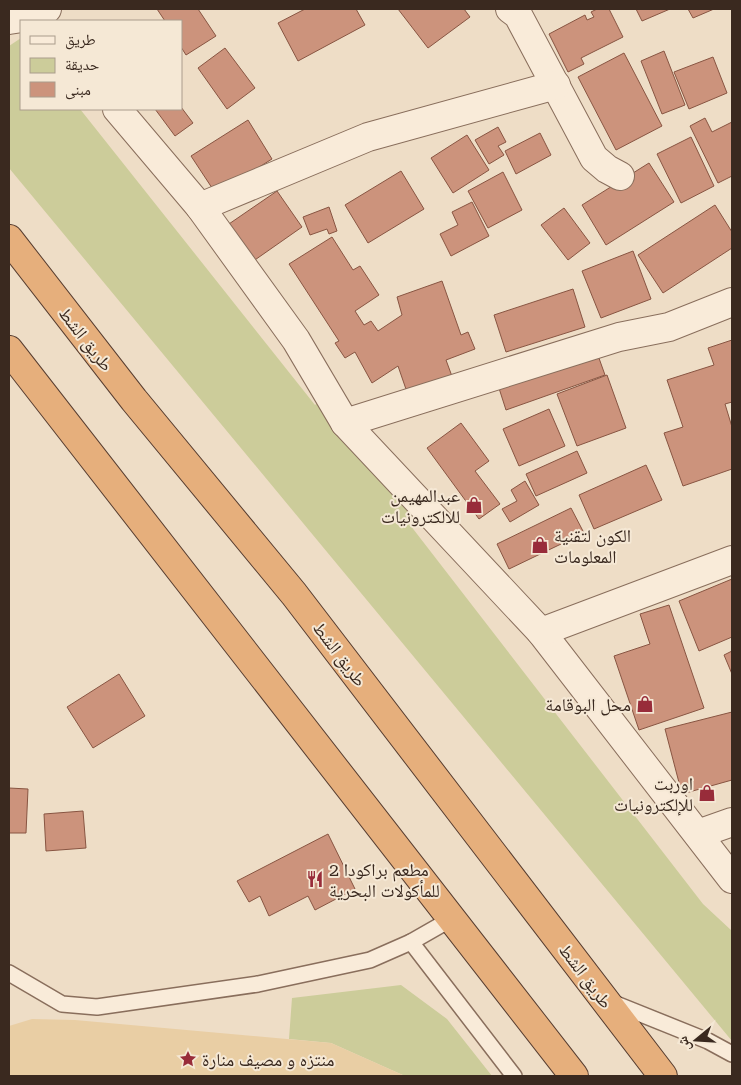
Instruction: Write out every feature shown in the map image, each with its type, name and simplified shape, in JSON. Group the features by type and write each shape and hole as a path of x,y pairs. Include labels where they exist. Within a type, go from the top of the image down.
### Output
{"highway":[{"name":"طريق الشط","path":"9,239 134,400 294,594 663,1076"},
{"path":"9,350 453,918 574,1076"}],"street":[{"path":"510,9 518,15 594,158 607,169 620,176"},
{"path":"9,20 38,14"},
{"path":"200,207 368,137 556,85"},
{"path":"118,110 200,207 296,340 345,423 541,632 732,879"},
{"path":"345,423 619,338 669,327 732,302"},
{"path":"541,632 732,560"},
{"path":"698,834 732,822"}],"lane":[{"path":"9,974 62,1004 97,1007 258,984 370,960 411,942 453,918"},
{"path":"411,942 514,1076"},
{"path":"605,1000 708,1041 732,1054"}],"green space":[{"path":"20,39 20,110 81,110 315,405 320,401 413,515 407,521 703,904 732,931 732,1041 9,168 9,46"},
{"path":"401,985 447,1019 492,1076 405,1076 331,1043 289,1039 292,998"}],"sand":[{"name":"منتزه و مصيف منارة","path":"32,1019 75,1020 331,1043 405,1076 9,1076 9,1026"}],"building":[{"path":"157,9 198,9 216,36 186,55 182,49 182,20 164,20"},
{"path":"305,9 356,9 365,25 298,61 278,23"},
{"path":"398,9 464,9 470,17 428,48"},
{"path":"597,9 609,9 623,37 581,58 584,64 568,72 549,34 585,15 587,20 594,17 591,12"},
{"path":"636,9 670,9 642,21"},
{"path":"688,9 714,9 693,18"},
{"path":"225,48 255,88 227,109 198,68"},
{"path":"664,51 685,105 662,114 641,61"},
{"path":"624,53 662,126 616,150 578,77"},
{"path":"713,57 727,93 689,109 674,72"},
{"path":"182,108 193,123 175,136 156,110 182,110"},
{"path":"705,118 712,132 732,122 732,176 718,183 690,126"},
{"path":"248,120 272,159 216,194 191,156"},
{"path":"498,127 506,142 498,146 504,155 489,164 475,140"},
{"path":"540,133 551,155 516,174 505,151"},
{"path":"467,135 489,170 453,193 431,158"},
{"path":"691,137 714,186 681,203 657,154"},
{"path":"649,163 674,202 606,245 582,205"},
{"path":"401,171 424,209 368,243 345,205"},
{"path":"503,172 522,210 488,228 468,191"},
{"path":"277,191 302,227 252,262 226,226"},
{"path":"472,202 489,236 451,256 440,234 458,225 452,212"},
{"path":"715,205 732,232 732,248 663,293 638,255"},
{"path":"329,207 337,231 329,234 327,229 310,235 303,217"},
{"path":"564,208 590,243 568,260 541,225"},
{"path":"332,237 353,270 360,266 379,295 355,311 364,325 371,321 378,331 402,315 397,297 442,281 461,335 468,332 475,349 446,360 453,379 408,395 398,366 372,383 355,352 345,358 335,343 339,341 289,264"},
{"path":"633,251 651,299 601,318 582,271"},
{"path":"573,289 585,327 506,352 494,315"},
{"path":"732,340 732,402 725,404 732,427 732,469 683,486 664,433 683,427 667,380 714,365 708,348"},
{"path":"595,347 605,375 506,410 497,382"},
{"path":"607,375 626,428 577,446 557,394"},
{"path":"549,409 565,446 519,466 503,429"},
{"path":"461,423 489,461 475,471 500,504 479,519 427,448"},
{"path":"577,451 587,473 536,496 526,474"},
{"path":"646,465 662,500 594,529 579,495"},
{"path":"525,481 539,505 510,522 502,509 517,501 511,490"},
{"path":"571,508 584,533 509,569 497,544"},
{"path":"732,579 732,637 699,651 679,601"},
{"path":"669,605 704,708 639,730 614,656 650,644 640,614"},
{"path":"732,651 732,674 724,655"},
{"path":"119,674 145,716 93,748 67,707"},
{"path":"732,712 732,780 682,794 665,729"},
{"path":"9,788 28,789 26,833 9,833"},
{"path":"83,811 86,848 46,851 44,814"},
{"path":"328,834 355,889 315,910 308,896 269,916 260,896 249,902 237,881"}],"place":[{"name":"عبدالمهيمن للالكترونيات","path":"474,505"},
{"name":"الكون لتقنية المعلومات","path":"540,545"},
{"name":"محل البوقامة","path":"645,704"},
{"name":"اوربت للإلكترونيات","path":"707,793"},
{"name":"مطعم براكودا 2 للمأكولات البحرية","path":"315,879"},
{"name":"منتزه و مصيف منارة","path":"188,1059"}]}
